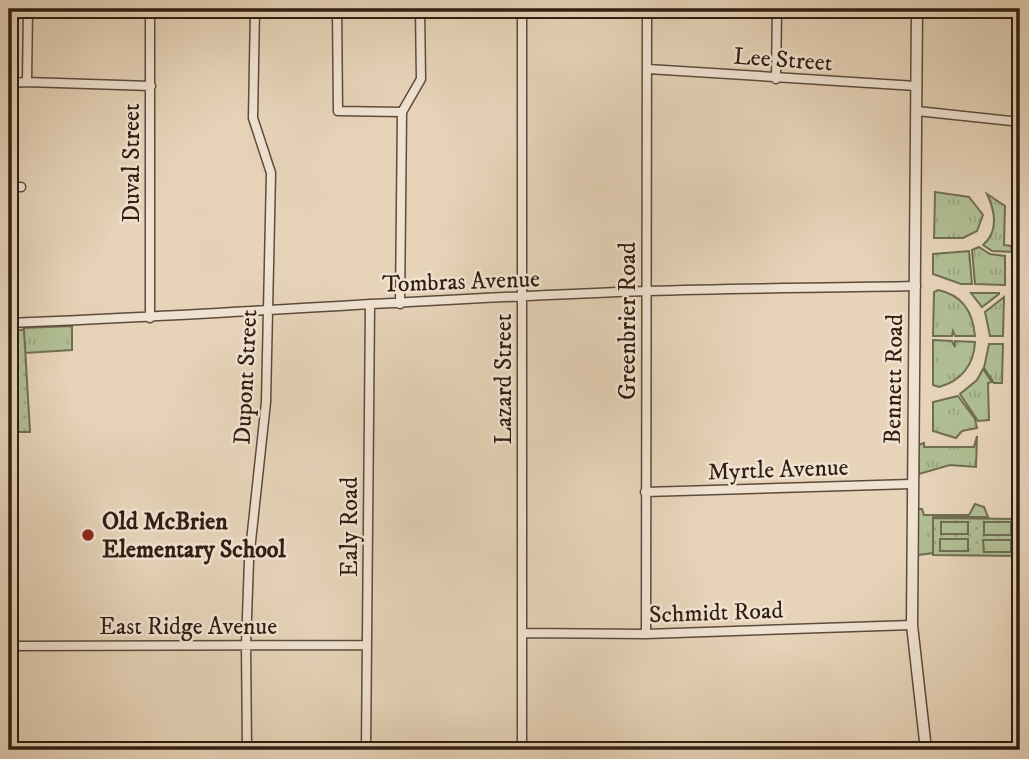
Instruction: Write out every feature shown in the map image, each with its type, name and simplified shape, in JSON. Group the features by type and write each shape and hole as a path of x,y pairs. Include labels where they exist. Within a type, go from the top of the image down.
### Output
{"street":[{"path":"27,82 29,9"},
{"name":"Duval Street","path":"150,9 150,318"},
{"name":"Dupont Street","path":"247,750 246,645 249,560 266,401 271,173 253,117 255,9"},
{"path":"337,9 338,111 402,112"},
{"path":"400,304 402,112 421,79 421,9"},
{"name":"Lazard Street","path":"522,9 522,750"},
{"name":"Greenbrier Road","path":"646,634 647,9"},
{"path":"776,79 777,9"},
{"name":"Bennett Road","path":"917,9 916,286 911,484 912,625 926,750"},
{"name":"Lee Street","path":"648,69 916,86"},
{"path":"9,93 9,83 27,82 151,86"},
{"path":"917,111 1020,122"},
{"path":"9,187 21,187"},
{"name":"Tombras Avenue","path":"9,323 268,313 370,304 646,291 916,286"},
{"name":"Ealy Road","path":"366,750 370,304"},
{"name":"Myrtle Avenue","path":"645,492 911,484"},
{"name":"Schmidt Road","path":"522,632 646,634 912,625"},
{"name":"East Ridge Avenue","path":"9,646 368,645"}],"green space":[{"path":"935,192 969,197 983,215 977,231 963,238 934,238"},
{"path":"987,194 1005,206 1004,245 1011,246 1012,252 992,251 983,245 992,234 994,221"},
{"path":"979,247 990,254 1005,256 1005,285 975,284 972,250"},
{"path":"969,251 972,284 961,284 933,274 933,254"},
{"path":"938,290 954,296 965,306 972,319 975,336 955,336 953,331 952,336 933,336 934,292"},
{"path":"971,293 999,293 999,294 982,307"},
{"path":"1004,297 1003,336 990,336 985,312"},
{"path":"72,326 72,350 25,353 23,328"},
{"path":"9,330 24,330 30,432 9,432"},
{"path":"933,340 952,341 955,347 955,341 975,342 972,358 965,371 954,381 939,387 933,385"},
{"path":"989,344 1003,344 1002,383 994,383 984,368"},
{"path":"983,369 992,382 988,383 989,420 978,421 960,394 977,380"},
{"path":"958,396 975,419 977,428 962,431 956,438 933,431 933,402"},
{"path":"977,436 976,467 950,465 919,474 918,445 924,443 924,447 974,447"},
{"path":"975,504 984,507 988,517 933,517 933,553 918,555 918,509 922,509 924,515 969,515"},
{"path":"933,518 1018,519 1018,556 933,555"},
{"path":"941,522 968,522 968,534 941,534"},
{"path":"984,522 1011,522 1011,535 984,535"},
{"path":"940,539 968,539 968,551 940,551"},
{"path":"983,540 1011,540 1011,552 984,552"}],"place":[{"name":"Old McBrien Elementary School","path":"88,535"}]}
